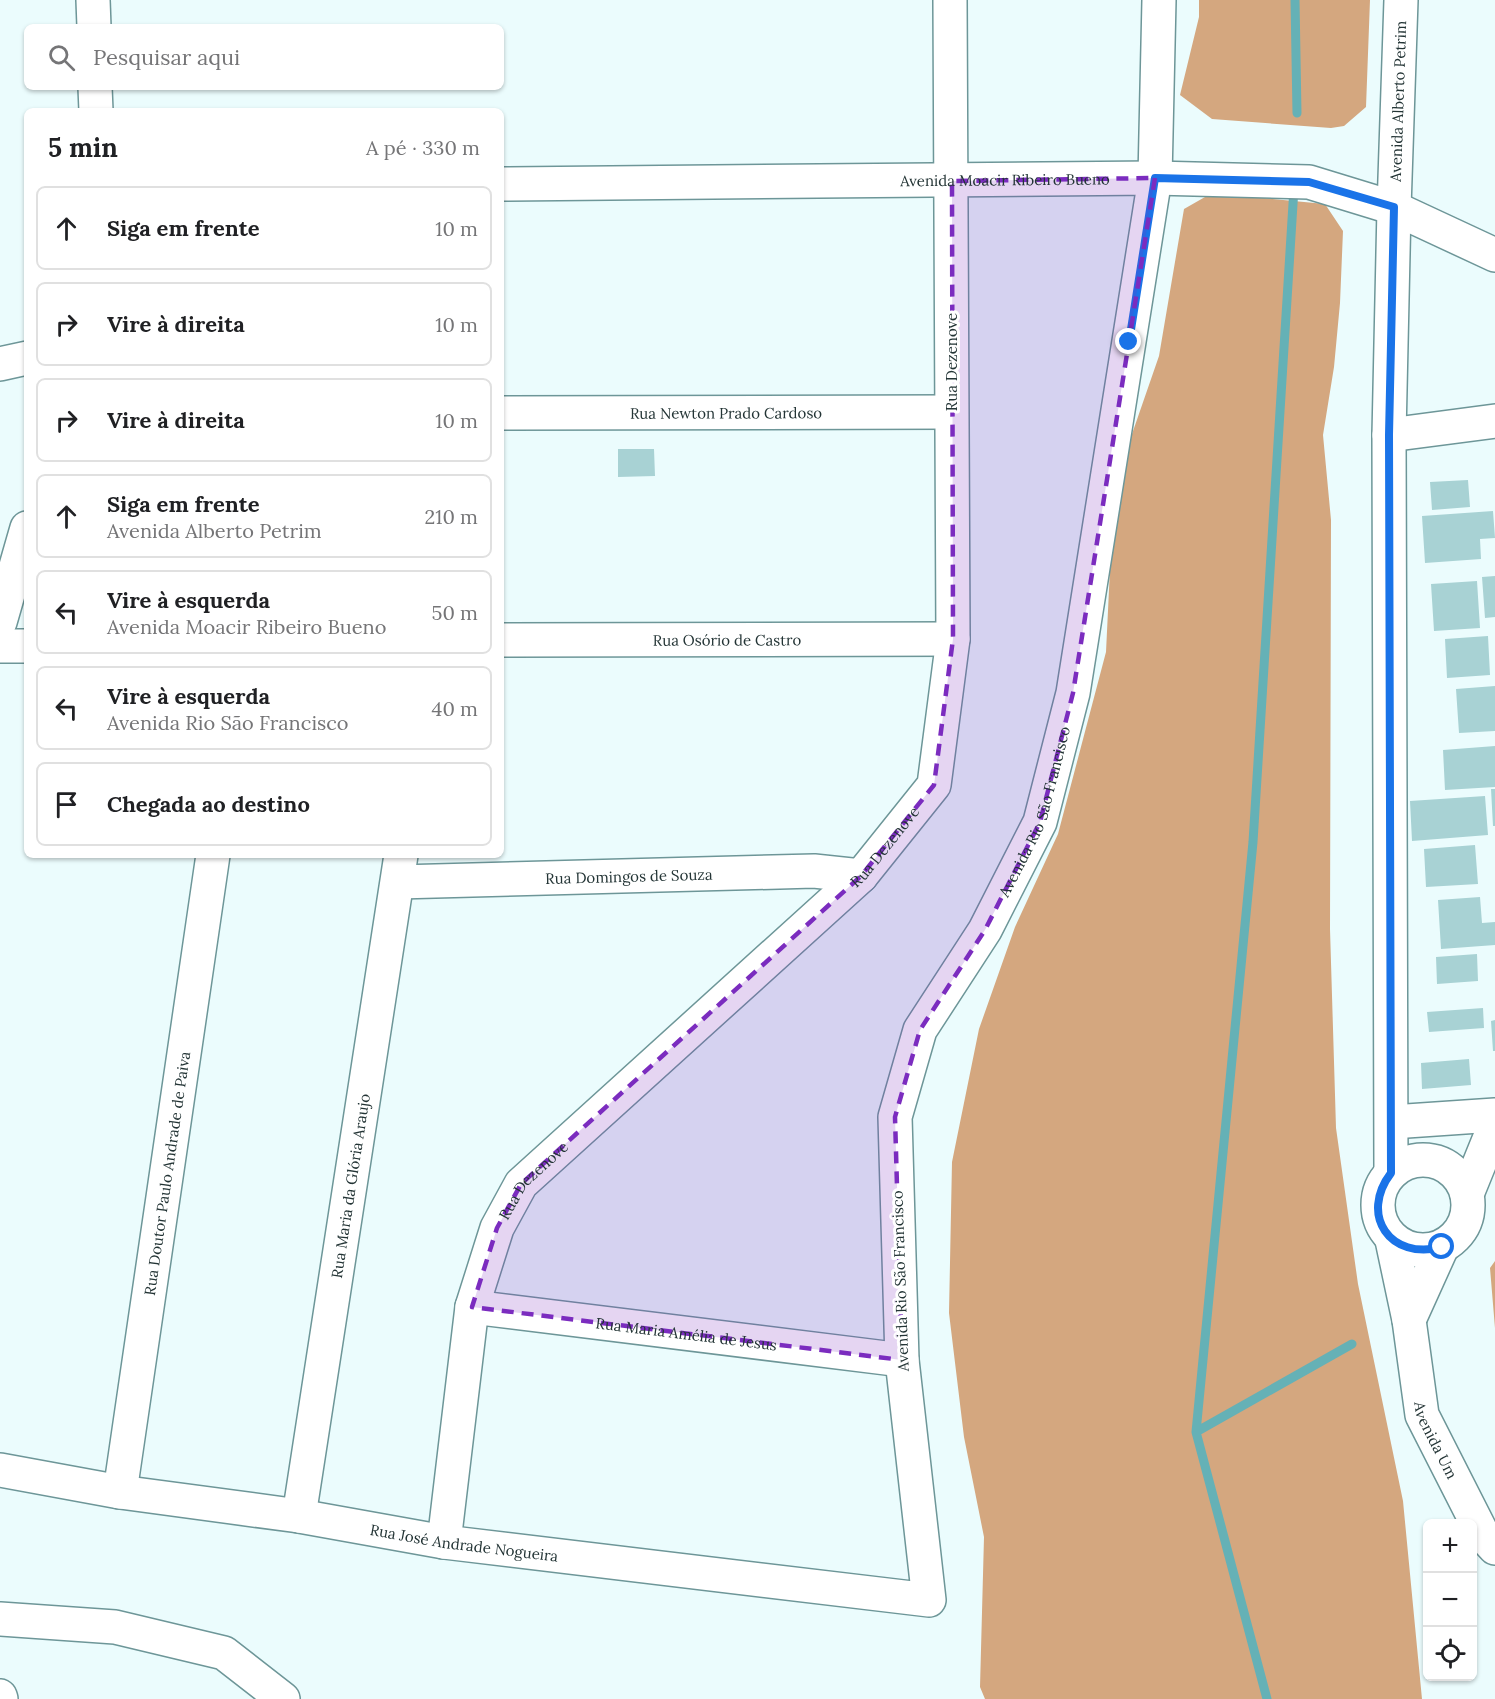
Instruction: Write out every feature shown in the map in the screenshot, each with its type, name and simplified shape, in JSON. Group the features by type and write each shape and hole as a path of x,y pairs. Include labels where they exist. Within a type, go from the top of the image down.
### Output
{"street":[{"path":"93,0 94,24"},
{"name":"Rua Dezenove","path":"444,1542 472,1307 496,1228 521,1184 861,876 934,784 953,639 951,0"},
{"name":"Avenida Rio São Francisco","path":"928,1600 902,1360 895,1117 920,1030 985,930 1040,822 1073,693 1155,178 1159,0"},
{"name":"Avenida Alberto Petrim","path":"1391,1173 1389,435 1401,0"},
{"path":"95,90 96,108"},
{"name":"Avenida Moacir Ribeiro Bueno","path":"504,184 1155,178 1309,182 1394,207 1495,255"},
{"path":"0,364 24,359"},
{"name":"Rua Newton Prado Cardoso","path":"504,413 951,411"},
{"path":"1389,435 1495,421"},
{"path":"1,617 24,538"},
{"name":"Rua Osório de Castro","path":"504,640 953,639"},
{"path":"0,646 24,646"},
{"name":"Rua Doutor Paulo Andrade de Paiva","path":"120,1492 213,858"},
{"name":"Rua Domingos de Souza","path":"400,869 814,871 861,876"},
{"name":"Rua Maria da Glória Araujo","path":"299,1516 400,869"},
{"path":"1392,1122 1495,1115"},
{"path":"1467,1194 1495,1125"},
{"path":"1420,1160 1436,1162 1449,1169 1461,1180 1467,1194 1468,1210 1464,1225 1455,1238 1442,1247 1429,1250 1404,1247 1392,1240 1383,1228 1378,1214 1377,1199 1382,1184 1391,1173 1405,1164 1420,1160"},
{"name":"Avenida Um","path":"1392,1240 1410,1320 1422,1415 1483,1535 1495,1548"},
{"path":"1410,1320 1442,1247"},
{"name":"Rua Maria Amélia de Jesus","path":"472,1307 902,1360"},
{"name":"Rua José Andrade Nogueira","path":"0,1470 120,1492 299,1516 444,1542 928,1600"},
{"path":"0,1619 115,1627 225,1653 283,1699"}],"highlighted area":[{"path":"1155,178 1073,693 1040,822 985,930 920,1030 895,1117 902,1360 472,1307 497,1228 521,1184 861,876 934,785 953,639 952,181"}],"shaded area":[{"path":"1199,0 1370,0 1366,107 1344,126 1331,128 1212,119 1180,95 1199,17"},
{"path":"1212,193 1325,204 1343,231 1334,367 1323,435 1331,520 1330,929 1336,1128 1358,1284 1403,1501 1422,1699 985,1699 980,1687 984,1537 964,1437 949,1313 952,1162 979,1029 1015,927 1058,834 1106,652 1114,486 1159,356 1184,209"},
{"path":"1495,1261 1495,1328 1490,1268"}],"building":[{"path":"618,449 654,449 655,476 618,477"},
{"path":"1468,480 1470,507 1432,510 1430,482"},
{"path":"1493,511 1495,538 1480,539 1481,559 1425,563 1422,516"},
{"path":"1495,576 1495,617 1485,618 1482,577"},
{"path":"1477,581 1480,628 1434,631 1431,584"},
{"path":"1488,636 1490,675 1447,678 1445,639"},
{"path":"1495,686 1495,731 1459,733 1456,689"},
{"path":"1495,746 1495,787 1445,790 1443,750"},
{"path":"1491,789 1495,789 1495,826 1493,826"},
{"path":"1485,796 1488,835 1412,841 1410,801"},
{"path":"1475,845 1478,884 1426,887 1424,849"},
{"path":"1480,897 1482,923 1495,922 1495,945 1441,949 1438,900"},
{"path":"1477,954 1478,981 1437,984 1436,957"},
{"path":"1483,1008 1484,1028 1429,1032 1427,1012"},
{"path":"1495,1020 1495,1051 1493,1051 1491,1021"},
{"path":"1469,1059 1471,1085 1422,1089 1421,1063"}],"waterway":[{"path":"1295,0 1297,113"},
{"path":"1267,1699 1196,1432 1253,842 1294,188"},
{"path":"1196,1432 1352,1344"}],"route":[{"path":"1129,342 1155,178 1309,182 1394,207 1389,435 1392,1122 1391,1173 1382,1184 1377,1199 1378,1214 1383,1228 1392,1240 1404,1247 1416,1250 1442,1247"}]}
